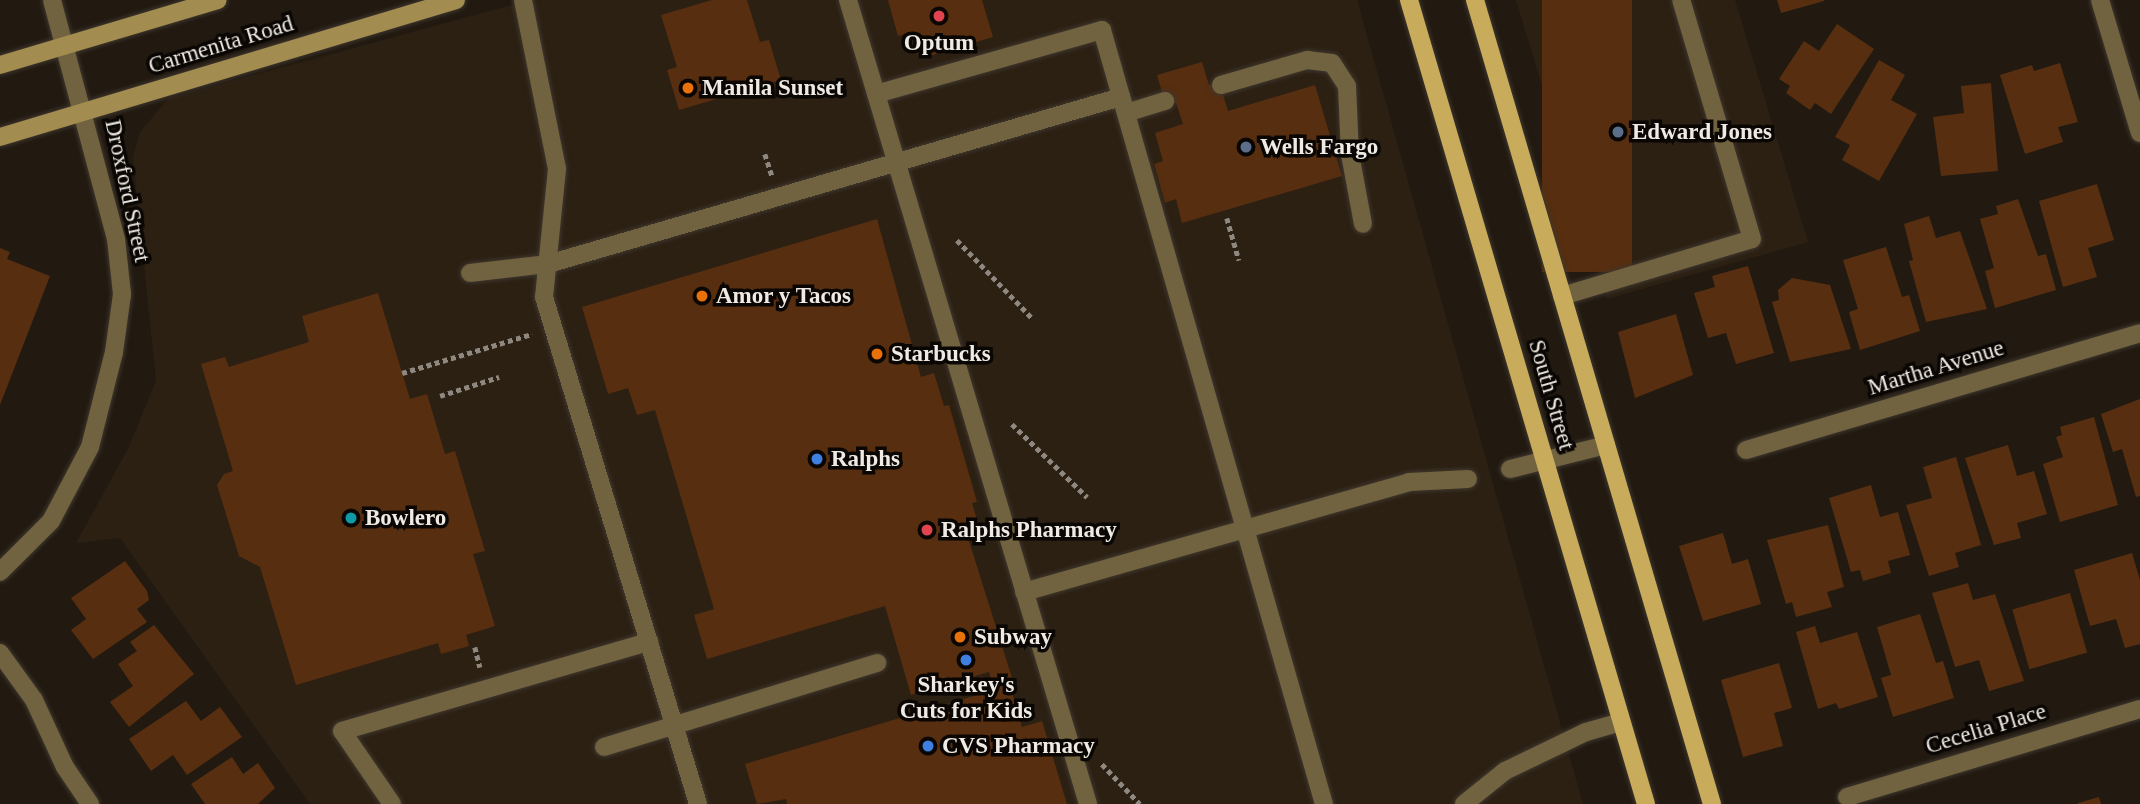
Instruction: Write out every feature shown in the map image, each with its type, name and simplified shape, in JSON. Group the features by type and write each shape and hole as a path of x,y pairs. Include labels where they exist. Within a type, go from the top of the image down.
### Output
{"main road":[{"name":"Carmenita Road","path":"0,65 218,0"},
{"name":"Carmenita Road","path":"0,137 456,0"},
{"name":"South Street","path":"1409,0 1646,804"},
{"name":"South Street","path":"1475,0 1712,804"}],"street":[{"name":"Droxford Street","path":"0,572 51,521 90,447 114,352 122,294 116,239 85,111 52,0"},
{"path":"523,0 557,169 544,297 698,804"},
{"path":"848,0 1088,804"},
{"path":"1562,296 1752,239 1681,0"},
{"path":"2100,0 2140,133"},
{"path":"876,94 1102,30 1324,804"},
{"path":"1221,85 1307,60 1332,63 1347,86 1350,154 1363,224"},
{"path":"470,273 548,264 896,162 1124,105 1165,101"},
{"name":"Martha Avenue","path":"1746,450 2140,332"},
{"path":"1510,469 1606,445"},
{"path":"1024,592 1409,482 1468,479"},
{"path":"392,804 342,731 649,642"},
{"path":"0,653 34,700 65,767 90,804"},
{"path":"604,747 877,663"},
{"name":"Cecelia Place","path":"1847,797 2140,709"},
{"path":"1464,804 1505,771 1586,732 1621,722"}],"path":[{"path":"765,154 773,180"},
{"path":"1227,218 1239,260"},
{"path":"957,240 1033,319"},
{"path":"402,373 553,327"},
{"path":"440,396 499,377"},
{"path":"1012,424 1087,497"},
{"path":"1091,753 1140,804"}],"shaded area":[{"path":"530,0 1357,0 1583,804 310,804 120,538 76,543 128,449 156,381 133,157 140,132 169,98"},
{"path":"1516,0 1735,0 1808,242 1607,299"}],"building":[{"path":"712,0 747,0 760,42 769,40 781,80 679,110 667,70 677,67 661,15"},
{"name":"Optum","path":"888,0 982,0 993,37 919,59 911,32 898,36"},
{"path":"1542,0 1632,0 1632,272 1542,272"},
{"path":"1777,0 1824,0 1824,1 1781,13"},
{"path":"1837,24 1874,49 1831,114 1815,103 1810,110 1786,93 1790,86 1779,79 1804,41 1819,51"},
{"path":"1879,60 1905,75 1891,100 1917,114 1879,181 1842,160 1850,145 1835,137"},
{"name":"Wells Fargo","path":"1202,62 1209,85 1219,82 1228,111 1315,85 1342,176 1182,223 1176,199 1165,203 1154,164 1163,161 1155,133 1183,124 1176,103 1166,106 1157,75"},
{"path":"2060,63 2078,122 2058,127 2063,142 2025,154 2000,75 2032,65 2034,71"},
{"path":"1991,83 1998,171 1941,176 1933,117 1964,113 1961,86"},
{"path":"2097,184 2114,240 2088,248 2097,277 2063,287 2039,201"},
{"path":"2018,199 2038,256 2046,254 2056,290 1995,308 1985,271 1994,268 1980,219 1998,214 1996,206"},
{"path":"1929,216 1936,238 1960,231 1987,309 1926,322 1909,261 1913,260 1904,224"},
{"path":"877,219 921,377 934,373 944,406 949,405 977,502 972,503 982,537 969,541 1014,684 1010,685 1022,727 1042,721 1067,804 787,804 786,799 757,804 745,764 994,690 989,672 911,695 885,606 707,659 694,615 714,609 655,410 637,415 628,388 608,394 582,307"},
{"path":"1886,247 1902,297 1909,295 1920,331 1860,350 1849,312 1858,309 1843,260"},
{"path":"0,248 10,252 7,259 50,276 0,405"},
{"path":"1748,266 1774,353 1736,364 1726,333 1708,338 1694,293 1715,287 1712,276"},
{"path":"1792,278 1830,285 1851,349 1790,362 1772,302 1779,300 1778,290"},
{"name":"Bowlero","path":"378,293 410,399 427,394 445,454 455,451 485,551 473,554 495,626 466,635 469,646 441,654 438,643 296,685 260,567 239,556 217,485 224,474 233,471 201,364 225,357 229,367 309,342 302,316"},
{"path":"1676,314 1693,375 1635,398 1618,332"},
{"path":"2140,399 2140,496 2136,497 2122,449 2113,452 2101,414"},
{"path":"2094,417 2118,505 2060,522 2043,464 2063,457 2056,437 2062,435 2060,427"},
{"path":"2008,445 2017,476 2034,471 2047,514 2017,523 2021,538 1994,545 1965,458"},
{"path":"1956,457 1981,545 1955,553 1959,567 1929,576 1906,505 1932,498 1923,467"},
{"path":"1871,485 1880,517 1898,512 1910,555 1888,561 1891,573 1863,581 1860,570 1851,572 1829,498"},
{"path":"1828,525 1844,587 1827,592 1832,607 1796,617 1792,602 1786,604 1767,540"},
{"path":"1723,533 1732,564 1748,559 1761,604 1703,621 1679,546"},
{"path":"2132,553 2140,580 2140,644 2125,648 2116,619 2090,626 2074,570"},
{"path":"125,561 147,591 149,600 137,609 147,622 93,659 71,630 86,619 71,598"},
{"path":"1968,583 1973,600 1995,594 2024,681 1989,691 1979,660 1955,667 1932,593"},
{"path":"2070,593 2087,653 2029,669 2012,610"},
{"path":"1920,614 1936,663 1943,661 1954,698 1893,717 1881,678 1891,675 1877,627"},
{"path":"154,625 194,674 129,727 110,702 133,686 118,664 137,651 130,642"},
{"path":"1815,626 1820,643 1857,632 1878,697 1839,709 1836,703 1818,709 1796,632"},
{"path":"1779,663 1792,708 1774,713 1783,746 1743,757 1721,680"},
{"path":"186,701 201,721 220,707 242,737 187,775 173,755 151,771 129,739"},
{"path":"232,757 243,774 258,763 275,788 258,804 205,804 191,784"},
{"path":"2099,797 2101,804 2078,804 2078,803"}],"place":[{"name":"Optum","path":"939,16"},
{"name":"Manila Sunset","path":"688,88"},
{"name":"Edward Jones","path":"1618,132"},
{"name":"Wells Fargo","path":"1246,147"},
{"name":"Amor y Tacos","path":"702,296"},
{"name":"Starbucks","path":"877,354"},
{"name":"Ralphs","path":"817,459"},
{"name":"Bowlero","path":"351,518"},
{"name":"Ralphs Pharmacy","path":"927,530"},
{"name":"Subway","path":"960,637"},
{"name":"Sharkey's Cuts for Kids","path":"966,660"},
{"name":"CVS Pharmacy","path":"928,746"}]}
